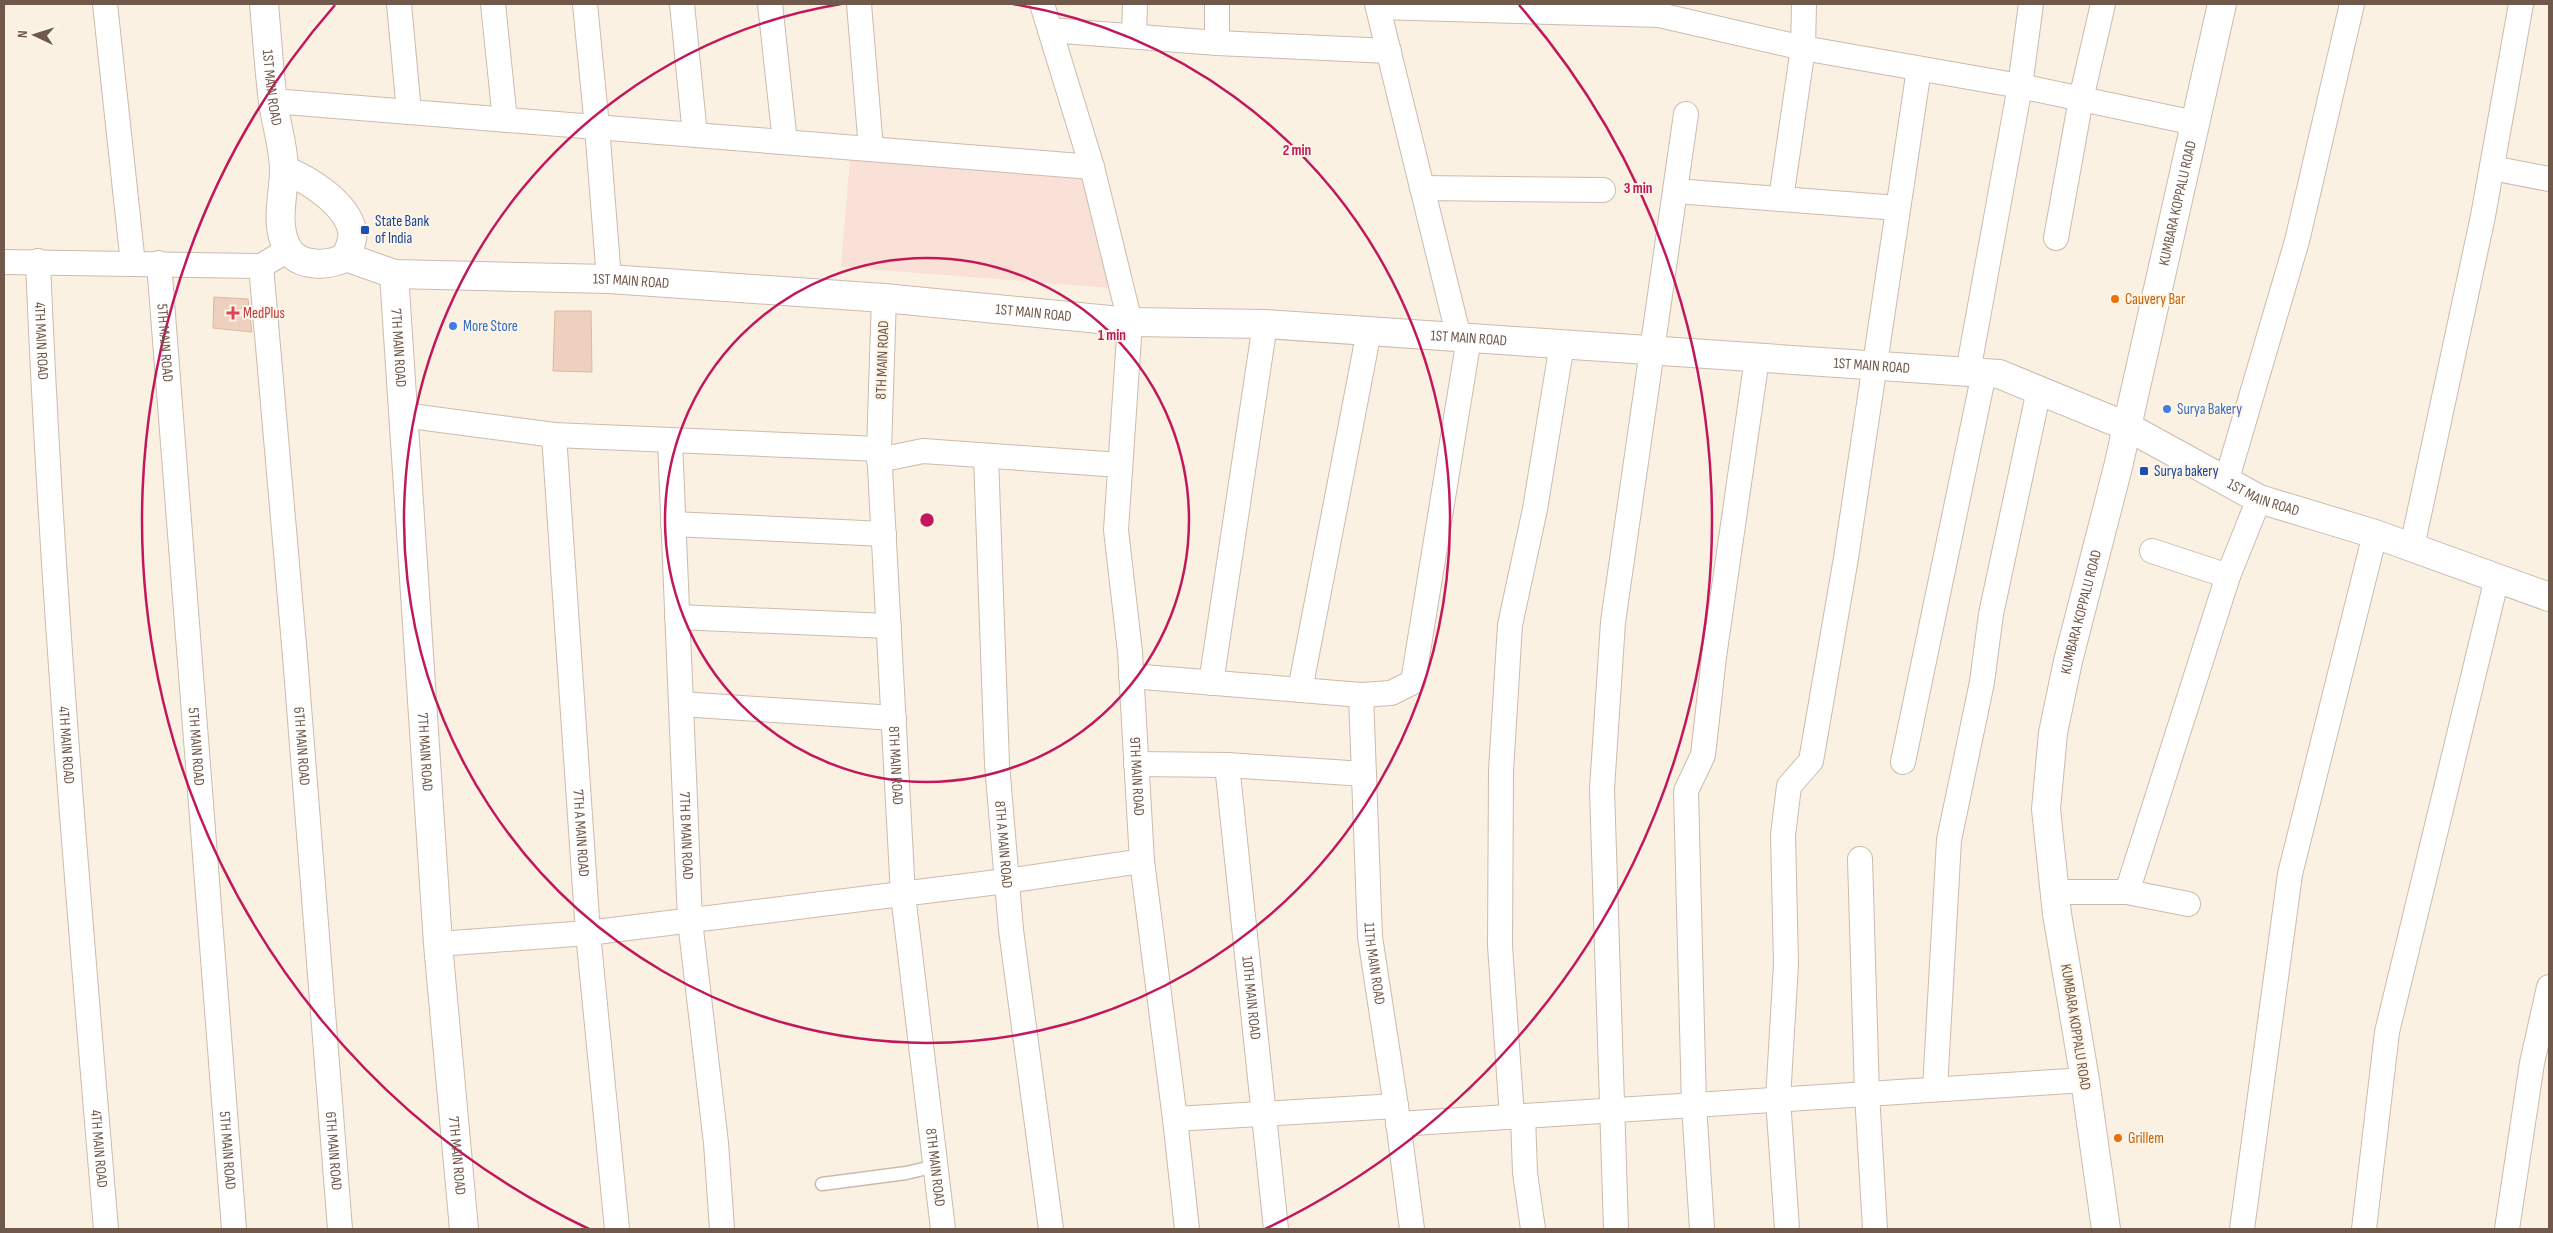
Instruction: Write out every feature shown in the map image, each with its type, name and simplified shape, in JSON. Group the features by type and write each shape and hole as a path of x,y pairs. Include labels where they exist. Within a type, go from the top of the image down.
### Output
{"street":[{"path":"106,4 133,264"},
{"name":"1ST MAIN ROAD","path":"264,4 273,101 284,170 280,219 288,250"},
{"path":"399,4 409,112"},
{"path":"493,4 505,120"},
{"path":"584,4 597,127 609,280"},
{"path":"682,4 695,135"},
{"path":"770,4 785,142"},
{"path":"859,4 871,149"},
{"name":"9TH MAIN ROAD","path":"1042,4 1092,167 1130,322 1116,530 1131,676 1142,861 1176,1119 1187,1229"},
{"path":"1134,35 1135,4"},
{"path":"1217,4 1217,43"},
{"path":"1782,199 1802,48 1804,4"},
{"path":"1903,762 1976,373 2031,4"},
{"path":"2056,238 2081,99 2103,4"},
{"name":"KUMBARA KOPPALU ROAD","path":"2106,1229 2085,1080 2055,892 2046,810 2053,733 2068,661 2126,426 2222,4"},
{"path":"2226,482 2297,241 2352,4"},
{"path":"2412,547 2492,168 2521,4"},
{"path":"1131,676 1361,695 1390,693 1413,682 1464,338 1422,188 1377,6 1659,15 1802,48 2020,86 2195,123"},
{"path":"1050,30 1134,35 1217,43 1389,51"},
{"path":"1787,1229 1778,1100 1786,964 1783,835 1789,786 1812,761 1846,558 1919,69"},
{"path":"273,101 1092,167"},
{"path":"1616,1229 1602,789 1613,622 1686,114"},
{"path":"2492,168 2549,179"},
{"path":"4,262 38,261 261,266 288,250 300,259 315,264 335,264 346,257 352,239 352,230 343,211 313,184 284,170"},
{"path":"1422,188 1603,190"},
{"path":"1675,191 1898,208"},
{"name":"1ST MAIN ROAD","path":"346,257 394,274 609,280 884,298 1130,322 1266,324 1999,374 2126,426 2259,499 2375,534 2497,578 2548,593"},
{"name":"4TH MAIN ROAD","path":"38,261 46,457 76,870 106,1229"},
{"name":"5TH MAIN ROAD","path":"159,263 234,1229"},
{"name":"6TH MAIN ROAD","path":"261,266 295,656 340,1229"},
{"name":"7TH MAIN ROAD","path":"394,274 438,944 464,1229"},
{"name":"8TH MAIN ROAD","path":"884,298 879,455 903,895 943,1229"},
{"path":"1211,683 1266,324"},
{"path":"1300,690 1369,331"},
{"path":"1533,1229 1518,1116 1500,946 1501,771 1510,625 1535,509 1562,344"},
{"path":"1702,1229 1694,1105 1686,792 1703,755 1718,628 1757,358"},
{"path":"1935,1089 1950,840 1982,682 1991,614 2039,390"},
{"path":"403,415 554,435 879,455 924,451 1120,465"},
{"name":"7TH A MAIN ROAD","path":"554,435 588,933 617,1229"},
{"name":"7TH B MAIN ROAD","path":"670,441 690,921 716,1143 722,1229"},
{"name":"8TH A MAIN ROAD","path":"986,456 996,764 1011,930 1050,1229"},
{"path":"2127,892 2228,576 2259,499"},
{"path":"673,524 884,534"},
{"path":"2242,1229 2290,874 2375,534"},
{"path":"2152,551 2228,576"},
{"path":"2364,1229 2387,1032 2497,578"},
{"path":"677,617 889,626"},
{"name":"11TH MAIN ROAD","path":"1361,695 1370,936 1412,1229"},
{"path":"681,704 894,718"},
{"path":"1136,764 1227,765 1364,774"},
{"name":"10TH MAIN ROAD","path":"1227,765 1276,1229"},
{"path":"1860,858 1867,1094 1875,1229"},
{"path":"438,944 588,933 690,921 903,895 1142,861"},
{"path":"2055,892 2127,892 2188,904"},
{"path":"2507,1229 2532,1063 2549,987"},
{"path":"1176,1119 1264,1114 1518,1116 2085,1080"}],"lane":[{"path":"822,1184 906,1173 936,1166"}],"shaded area":[{"path":"850,158 1081,177 1110,288 841,267"}],"building":[{"path":"214,297 248,299 252,332 213,328"},
{"path":"555,311 591,311 592,372 553,371"}],"place":[{"name":"State Bank of India","path":"365,230"},
{"name":"Cauvery Bar","path":"2115,299"},
{"name":"MedPlus","path":"233,313"},
{"name":"More Store","path":"453,326"},
{"name":"Surya Bakery","path":"2167,409"},
{"name":"Surya bakery","path":"2144,471"},
{"name":"Grillem","path":"2118,1138"}]}
